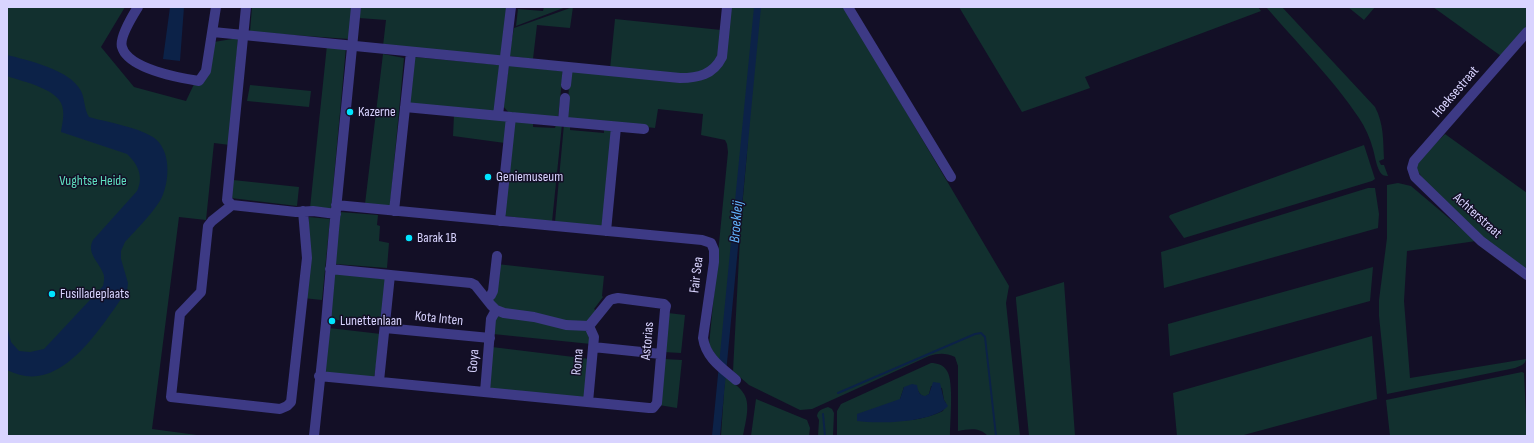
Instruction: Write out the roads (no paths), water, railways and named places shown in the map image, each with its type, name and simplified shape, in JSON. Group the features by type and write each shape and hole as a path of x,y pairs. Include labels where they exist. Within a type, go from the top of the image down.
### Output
{"street":[{"path":"138,7 122,38 122,46 126,55 145,68 199,81 206,72 216,7"},
{"path":"246,7 227,200 232,205 303,212 336,209 394,211 606,231 616,127"},
{"path":"314,436 356,7"},
{"path":"498,115 511,7"},
{"path":"213,32 680,78 700,77 713,70 719,63 722,57 727,7"},
{"path":"848,7 951,177"},
{"name":"Hoeksestraat","path":"1413,173 1414,161 1527,32"},
{"path":"394,211 411,52"},
{"path":"566,85 568,67"},
{"path":"563,121 565,98"},
{"path":"405,107 644,129"},
{"path":"500,221 511,117"},
{"name":"Achterstraat","path":"1413,173 1415,177 1481,241 1527,275"},
{"path":"232,205 208,226 201,292 180,314 171,397 280,409 287,406 291,402 307,258 303,212"},
{"name":"Fair Sea","path":"606,231 702,240 711,243 714,250 714,262 703,338 706,351 715,362 732,377"},
{"path":"487,299 493,291 496,256"},
{"path":"330,269 471,283 475,285 496,310 504,313 534,317 566,325 589,326"},
{"path":"378,381 390,275"},
{"name":"Astorias","path":"320,376 653,408 657,403 666,306 664,304 618,298 610,300 589,326"},
{"name":"Goya","path":"485,392 491,319 496,310"},
{"name":"Roma","path":"588,402 594,337 589,326"},
{"name":"Kota Inten","path":"385,328 490,338"},
{"path":"593,347 661,354"}],"water":[{"path":"170,7 184,7 180,61 163,59"},
{"name":"Broekleij","path":"754,7 761,7 720,436 712,436"},
{"path":"7,55 48,67 68,77 81,91 89,117 130,127 153,137 159,142 163,149 167,165 165,190 162,197 150,214 125,242 121,251 121,259 128,283 127,291 91,339 77,354 62,367 45,375 27,376 7,370 7,326 11,342 19,351 30,352 44,349 103,286 104,275 92,253 91,245 93,240 137,191 140,176 137,166 127,154 61,132 63,110 61,103 56,97 41,87 7,76"},
{"path":"933,382 940,383 944,400 948,406 941,412 918,419 905,421 857,421 857,414 900,399 904,387 912,384 917,385 918,391 921,395 925,396 929,394"}],"waterway":[{"path":"838,393 975,334 981,333 985,337 996,436"},
{"path":"823,414 825,436"}],"place":[{"name":"Kazerne","path":"350,112"},
{"name":"Geniemuseum","path":"488,177"},
{"name":"Barak 1B","path":"409,238"},
{"name":"Fusilladeplaats","path":"52,294"},
{"name":"Lunettenlaan","path":"332,321"}],"park label":[{"name":"Vughtse Heide","path":"93,181"}]}
